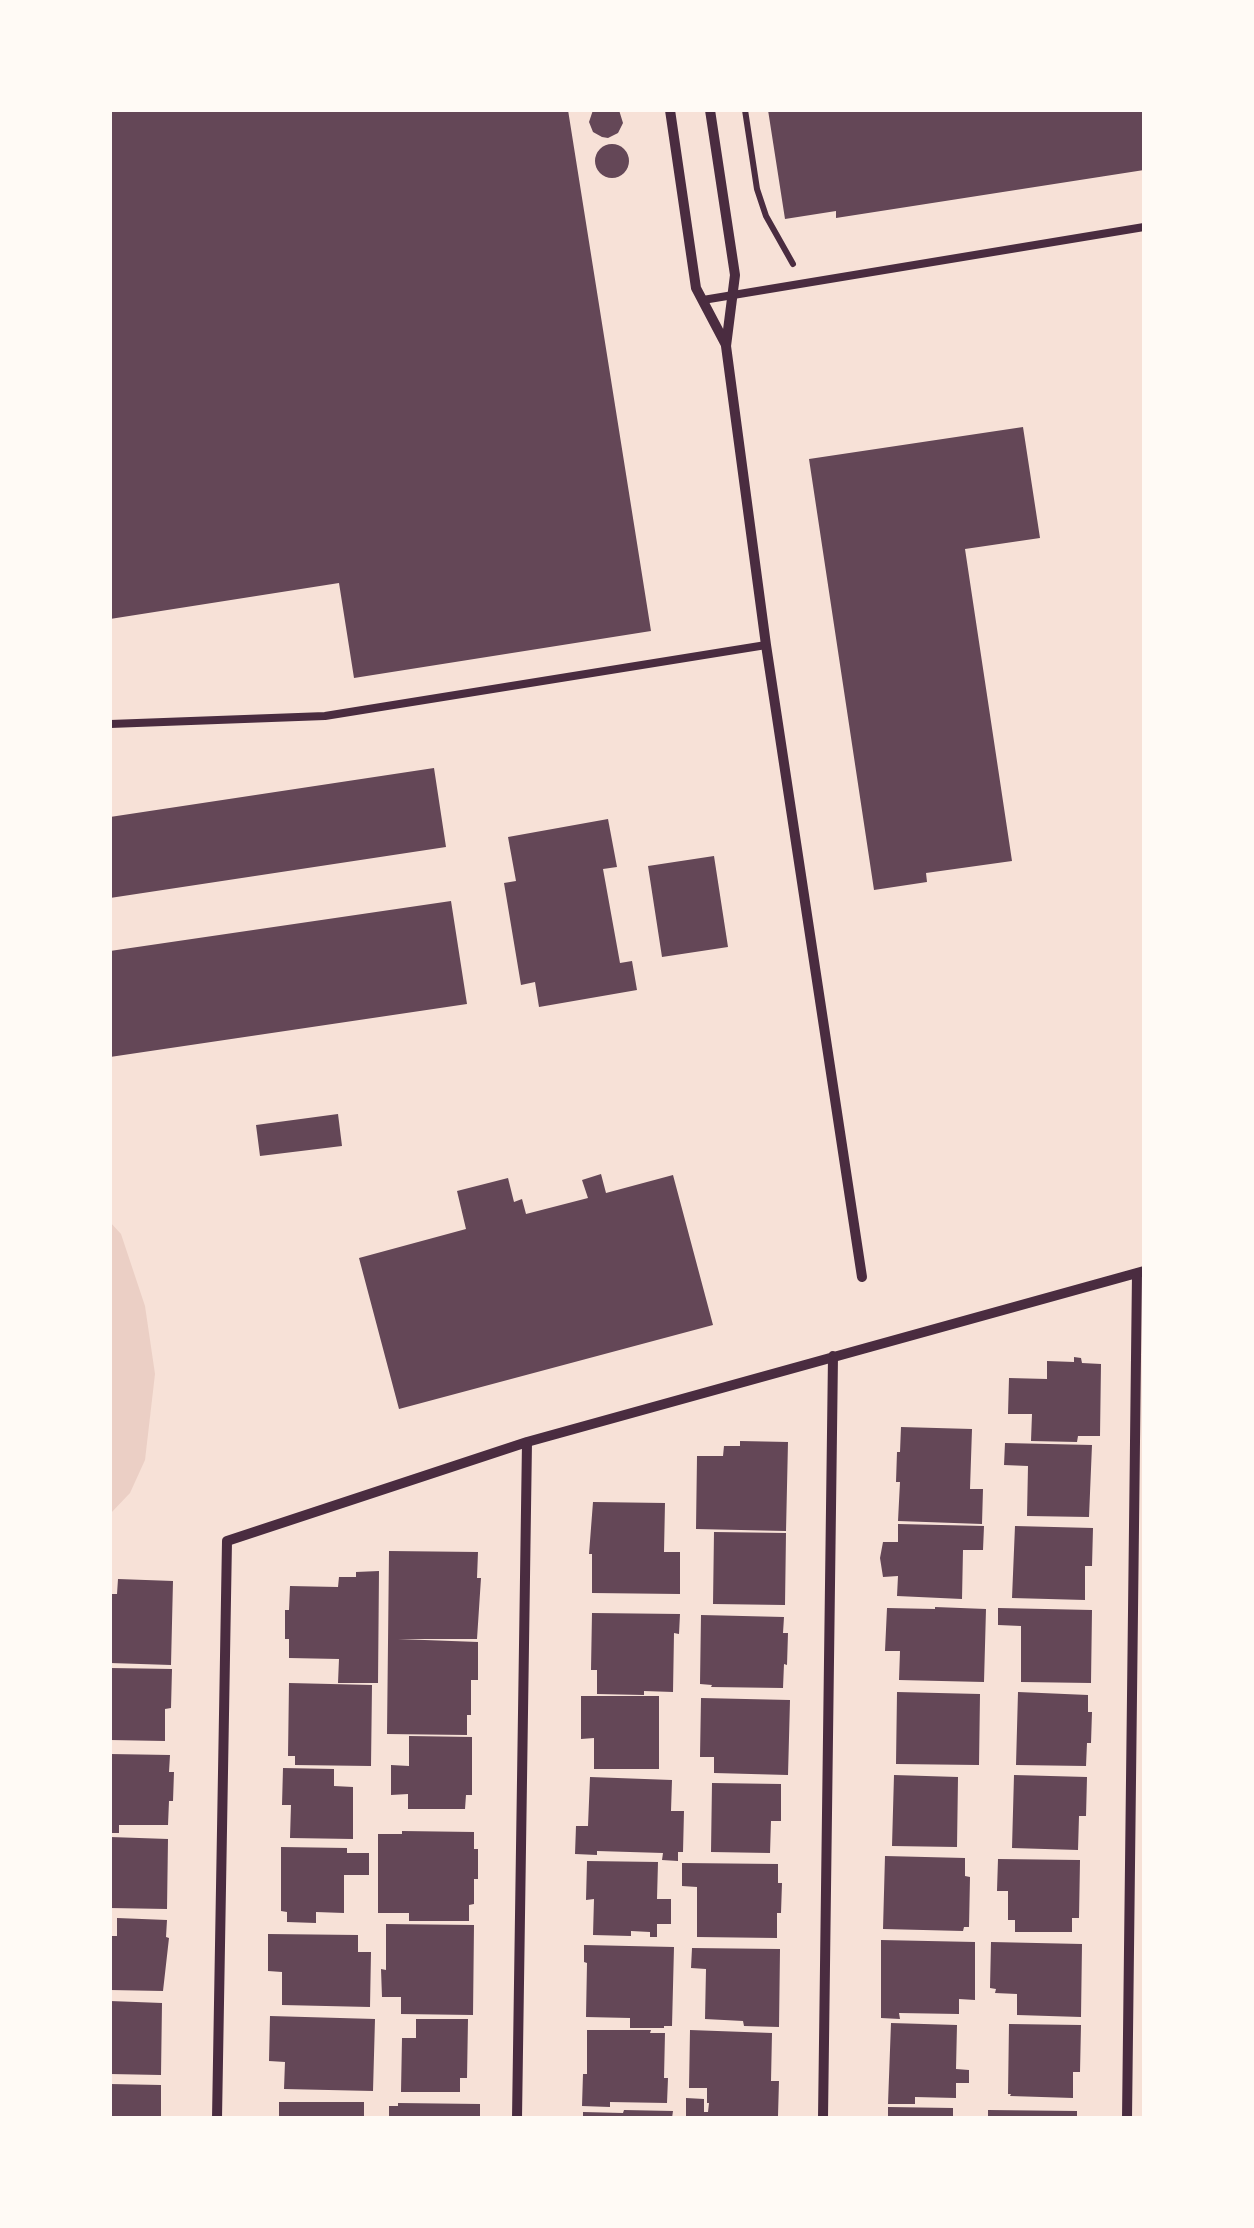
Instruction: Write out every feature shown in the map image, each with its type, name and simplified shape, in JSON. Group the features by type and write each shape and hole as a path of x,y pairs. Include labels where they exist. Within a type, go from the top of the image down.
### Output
{"street":[{"path":"670,110 696,288 726,346"},
{"path":"710,110 735,276 726,346 766,645 862,1277"},
{"path":"217,2118 227,1541 527,1442 1140,1272 1126,2118"},
{"path":"822,2118 833,1356"},
{"path":"518,2118 527,1442"}],"lane":[{"path":"702,300 1144,227"},
{"path":"110,724 325,716 766,645"}],"path":[{"path":"745,110 757,188 766,216 804,283"}],"shaded area":[{"path":"110,1222 121,1234 145,1306 155,1374 145,1460 130,1493 110,1514"}],"building":[{"path":"110,110 568,110 651,631 354,678 339,583 110,619"},
{"path":"593,110 619,110 623,123 618,133 608,138 593,132 589,122"},
{"path":"768,110 1144,110 1144,170 836,218 836,211 785,219"},
{"path":"612,144 624,149 629,161 624,173 612,178 600,173 595,161 600,149"},
{"path":"1023,427 1040,538 965,549 1012,861 926,873 927,882 874,890 809,459"},
{"path":"434,768 446,847 110,898 110,817"},
{"path":"608,819 617,867 603,869 620,963 632,961 637,990 539,1007 535,982 521,985 504,883 516,881 508,837"},
{"path":"714,856 728,947 662,957 648,866"},
{"path":"451,901 467,1004 110,1057 110,951"},
{"path":"338,1114 342,1146 260,1156 256,1125"},
{"path":"601,1174 606,1193 673,1175 713,1325 399,1409 359,1258 466,1229 457,1191 508,1178 514,1202 522,1199 526,1214 588,1198 582,1180"},
{"path":"1074,1357 1081,1358 1082,1363 1101,1364 1100,1436 1078,1436 1077,1442 1031,1441 1032,1414 1008,1414 1009,1378 1047,1379 1047,1361 1074,1362"},
{"path":"901,1427 972,1429 970,1489 983,1489 982,1524 898,1521 900,1482 896,1482"},
{"path":"740,1441 788,1442 786,1531 696,1529 697,1456 723,1456 724,1446 740,1446"},
{"path":"1005,1443 1092,1445 1089,1517 1027,1516 1028,1466 1004,1465"},
{"path":"593,1502 665,1503 664,1552 680,1552 680,1594 592,1593 589,1554"},
{"path":"898,1524 984,1526 983,1550 963,1550 962,1599 897,1596 898,1576 883,1577 880,1558 883,1542 898,1542"},
{"path":"1015,1526 1093,1528 1092,1566 1085,1566 1085,1600 1012,1598"},
{"path":"714,1532 786,1533 785,1605 713,1604"},
{"path":"389,1551 478,1552 477,1578 481,1578 477,1639 398,1639 478,1642 478,1680 471,1680 467,1735 387,1734"},
{"path":"379,1571 378,1683 338,1683 339,1659 289,1658 285,1610 289,1610 290,1586 338,1587 339,1577"},
{"path":"118,1579 173,1581 171,1665 110,1663 110,1594 117,1594"},
{"path":"887,1608 986,1609 984,1682 899,1680 900,1651 885,1651"},
{"path":"998,1608 1092,1610 1091,1683 1021,1682 1021,1626 998,1625"},
{"path":"592,1613 680,1614 679,1634 674,1633 673,1692 597,1694 597,1670 591,1670"},
{"path":"701,1615 784,1617 783,1633 788,1633 783,1688 700,1684"},
{"path":"110,1668 172,1669 171,1708 165,1709 165,1741 110,1740"},
{"path":"289,1683 372,1685 371,1766 295,1765 295,1756 288,1756"},
{"path":"897,1692 980,1694 979,1765 896,1764"},
{"path":"1018,1692 1088,1695 1088,1712 1092,1712 1086,1766 1016,1765"},
{"path":"581,1696 659,1696 659,1769 594,1769 594,1738 581,1739"},
{"path":"701,1698 790,1700 788,1775 714,1773 714,1757 700,1757"},
{"path":"409,1736 472,1737 472,1795 466,1795 465,1809 408,1809 408,1794 391,1795 391,1765 409,1766"},
{"path":"110,1754 170,1755 169,1772 174,1772 168,1825 119,1825 119,1833 110,1833"},
{"path":"283,1768 334,1769 334,1786 353,1787 353,1839 290,1838 291,1805 282,1805"},
{"path":"894,1775 958,1777 957,1847 892,1846"},
{"path":"1014,1775 1087,1777 1086,1816 1079,1816 1078,1850 1012,1848"},
{"path":"590,1777 672,1780 671,1811 684,1811 683,1852 678,1852 678,1861 662,1860 663,1853 575,1854 576,1826 588,1826"},
{"path":"712,1783 781,1784 781,1821 771,1821 770,1853 711,1852"},
{"path":"474,1832 478,1879 474,1879 469,1921 409,1921 409,1913 378,1913 378,1834"},
{"path":"110,1837 168,1839 167,1909 110,1908"},
{"path":"281,1847 347,1848 347,1853 369,1853 369,1875 344,1875 344,1913 316,1912 316,1923 287,1922 287,1912 281,1911"},
{"path":"885,1856 965,1858 965,1876 970,1877 969,1927 963,1931 883,1929"},
{"path":"998,1859 1080,1860 1079,1918 1072,1918 1072,1932 1015,1932 1015,1920 1008,1920 1008,1891 997,1891"},
{"path":"587,1861 658,1862 657,1899 671,1899 671,1924 657,1924 657,1937 650,1937 650,1932 631,1931 631,1936 593,1935 594,1899 586,1900"},
{"path":"682,1863 778,1864 778,1883 782,1883 777,1938 697,1937 697,1887 682,1886"},
{"path":"117,1918 167,1920 169,1938 163,1991 110,1990 110,1936 117,1936"},
{"path":"386,1924 474,1925 473,2015 401,2014 401,1997 382,1997"},
{"path":"268,1934 358,1935 358,1952 371,1952 370,2007 282,2005 282,1972 268,1971"},
{"path":"881,1940 975,1942 975,2000 959,1999 959,2014 899,2013 900,2019 881,2018"},
{"path":"991,1942 1082,1944 1081,2017 1017,2015 1017,1994 995,1993 996,1989 990,1988"},
{"path":"584,1945 674,1947 672,2026 630,2028 630,2018 586,2017"},
{"path":"692,1948 780,1949 779,2027 705,2019 706,1969 691,1968"},
{"path":"110,2001 162,2003 161,2075 110,2074"},
{"path":"270,2016 375,2019 373,2091 284,2089 285,2062 269,2061"},
{"path":"416,2019 468,2019 467,2078 460,2078 460,2092 401,2092 402,2038 416,2038"},
{"path":"891,2023 957,2025 956,2069 969,2070 969,2083 956,2083 956,2098 915,2097 915,2104 888,2104"},
{"path":"1009,2024 1081,2025 1080,2072 1073,2072 1073,2098 1008,2094"},
{"path":"587,2030 665,2033 667,2103 610,2102 610,2107 582,2106"},
{"path":"690,2030 772,2033 771,2081 779,2081 778,2116 686,2118 686,2098 704,2099 704,2112 708,2112 709,2103 707,2088 689,2088"},
{"path":"110,2084 161,2085 161,2118 110,2118"},
{"path":"279,2102 364,2102 364,2118 279,2118"},
{"path":"480,2104 480,2118 389,2118 389,2106"},
{"path":"888,2107 953,2108 953,2118 888,2118"},
{"path":"988,2110 1077,2111 1077,2118 988,2118"},
{"path":"673,2111 672,2118 583,2118 583,2112"}]}
